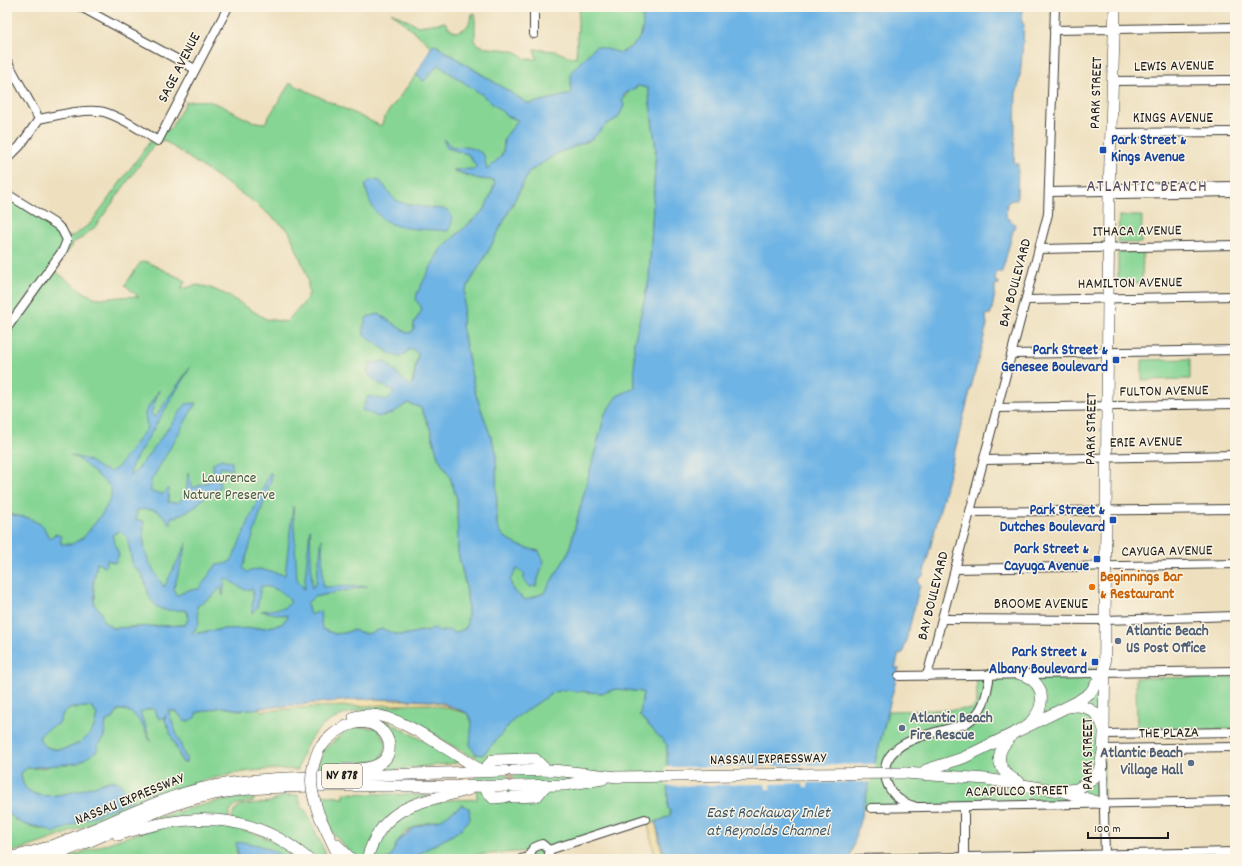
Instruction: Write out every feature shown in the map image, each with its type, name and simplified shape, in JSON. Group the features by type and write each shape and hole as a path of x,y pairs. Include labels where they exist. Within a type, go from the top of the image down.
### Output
{"highway":[{"name":"PARK STREET","path":"1103,750 1109,190 1115,7"},
{"name":"NASSAU EXPRESSWAY","path":"918,772 963,758 1060,711 1090,693 1104,672"},
{"path":"1020,674 1033,681 1040,691 1042,700 1038,713 1026,728"},
{"path":"1060,711 1073,706 1090,709 1097,714 1101,721 1104,734"},
{"path":"332,859 315,815 310,781 318,738 329,727 345,719 373,715 386,717 403,725 483,771 492,778 509,780"},
{"path":"203,788 255,776 289,772 368,768 378,765 385,759 389,752 389,744 386,735 380,728 374,724 364,722 341,727 315,750"},
{"path":"1014,734 1000,750 1000,761 1005,773 1013,779 1025,784"},
{"name":"NASSAU EXPRESSWAY","path":"509,780 536,796 546,785 584,783 632,776 918,772 1025,784 1060,791 1076,789 1092,780 1102,765 1103,750"},
{"path":"483,771 493,760 535,759 546,770"},
{"name":"NASSAU EXPRESSWAY","path":"39,859 52,856 170,806 226,792 253,789 361,785 483,786 546,770 618,777"},
{"name":"NASSAU EXPRESSWAY","path":"7,858 55,846 171,797 203,788 258,779 483,771"},
{"path":"367,859 370,847 378,833 396,814 406,807 419,802 483,786"},
{"path":"1060,791 1104,804"},
{"path":"315,815 329,836 340,859"},
{"path":"52,856 153,824 186,819 208,819 243,825 270,835 289,845 308,859"},
{"path":"329,836 351,859"}],"street":[{"path":"81,7 195,69"},
{"name":"SAGE AVENUE","path":"40,119 80,112 106,113 158,141 228,7"},
{"path":"534,7 534,34"},
{"name":"BAY BOULEVARD","path":"927,676 985,460 1048,214 1050,192 1055,7"},
{"path":"1054,30 1235,27"},
{"path":"7,61 40,119 20,146 7,159"},
{"name":"LEWIS AVENUE","path":"1112,81 1235,80"},
{"name":"KINGS AVENUE","path":"1111,133 1235,132"},
{"path":"1050,192 1109,190 1118,188 1235,186"},
{"path":"1109,190 1118,194 1235,192"},
{"path":"7,194 57,225 62,230 67,240 63,250 7,328"},
{"name":"ITHACA AVENUE","path":"1040,249 1109,246 1235,244"},
{"name":"HAMILTON AVENUE","path":"1026,300 1235,296"},
{"path":"1012,354 1235,350"},
{"name":"FULTON AVENUE","path":"998,408 1235,404"},
{"name":"ERIE AVENUE","path":"985,460 1235,455"},
{"path":"970,512 1235,509"},
{"name":"CAYUGA AVENUE","path":"955,569 1235,564"},
{"name":"BROOME AVENUE","path":"942,619 1105,620 1235,616"},
{"path":"899,676 1235,671"},
{"path":"918,808 905,803 894,795 888,786 885,771 887,762 893,750 903,744 965,724 973,718 981,709 986,699 990,674"},
{"name":"THE PLAZA","path":"1104,734 1235,732"},
{"name":"THE PLAZA","path":"1103,750 1235,747"},
{"name":"PARK STREET","path":"1103,750 1105,857"},
{"name":"ACAPULCO STREET","path":"871,808 1235,801"},
{"path":"964,807 964,858"},
{"path":"550,850 645,819"},
{"path":"521,859 531,858 531,851 535,846 545,845 550,850"},
{"path":"549,859 550,850"},
{"path":"857,859 1105,857 1235,852"}],"green space":[{"path":"579,7 617,7 617,11 633,14 642,7 644,29 639,39 632,46 621,53 571,94 529,104 434,44 432,47 391,12 418,26 445,22 448,27 456,32 466,28 472,14 475,13 475,43 486,48 514,51 526,59 537,59 534,49 555,51 568,56 576,57"},
{"name":"Lawrence Nature Preserve","path":"438,65 481,94 507,116 518,120 504,139 502,154 486,171 467,146 452,147 444,140 453,150 468,154 476,166 475,169 454,171 479,179 493,180 495,184 485,209 440,250 421,307 422,311 414,323 414,329 412,332 407,333 379,314 401,357 410,349 413,349 418,354 408,403 421,408 430,428 438,457 450,477 457,499 458,552 467,592 468,613 466,628 455,633 445,630 440,632 422,631 403,635 391,633 382,629 367,634 352,630 345,633 335,634 282,624 264,628 225,629 191,634 196,628 185,625 112,628 102,621 101,612 94,604 95,595 93,585 97,563 49,538 43,526 29,518 7,514 7,196 56,230 61,237 73,236 90,224 157,132 170,129 186,102 210,102 245,118 265,123 290,83 381,126 385,116 416,75 424,81","holes":["163,140 255,203 289,231 307,275 309,294 303,304 286,322 266,319 227,295 208,287 197,285 181,289 186,281 145,261 140,263 125,285 139,297 94,297 82,291 54,270 70,249 72,243 82,238 95,227 153,146"]},
{"path":"638,86 648,88 656,149 649,280 634,343 635,388 617,396 605,414 568,554 544,593 525,600 513,590 510,580 517,569 521,570 536,586 539,576 539,551 521,546 509,540 500,532 497,526 496,451 475,392 462,326 465,291 490,248 529,172 558,153 591,140 607,124 618,118 626,95"},
{"path":"1119,216 1142,216 1141,243 1118,243"},
{"path":"1143,251 1142,283 1118,284 1118,252"},
{"path":"1190,359 1190,379 1142,380 1142,360"},
{"path":"1103,668 1104,804 863,808 888,711 971,709 977,703 976,670"},
{"path":"1235,677 1235,729 1137,731 1136,678"},
{"path":"617,689 643,692 640,716 667,745 668,809 670,810 670,816 648,825 646,820 551,847 549,859 532,859 531,851 417,859 416,857 430,847 457,832 470,819 431,822 412,828 398,841 391,858 376,859 373,852 388,830 403,815 422,806 435,803 449,800 477,799 475,754 472,757 407,719 391,713 374,710 356,711 336,718 321,727 306,746 298,770 259,770 222,776 186,786 43,842 7,853 7,811 11,816 20,822 30,826 47,829 117,781 110,781 58,795 44,796 32,793 24,786 21,773 27,768 44,768 98,745 104,737 106,721 114,718 118,710 129,711 133,714 141,723 150,738 139,712 153,708 159,719 164,717 182,762 186,762 168,710 177,712 184,721 196,713 222,707 240,710 258,708 261,711 313,707 431,704 467,713 474,727 483,755 515,718 554,692 563,690 601,693"},
{"path":"92,707 97,715 92,731 88,736 77,744 63,749 49,748 43,744 39,738 48,729 59,724 65,711"},
{"path":"381,718 464,762 387,771 368,771 393,741 390,732 381,721"},
{"path":"351,727 377,728 387,744 379,761 316,769 323,750"},
{"path":"344,793 430,795 420,800 416,798 394,814 365,859 355,859 332,832 316,794 344,798"},
{"path":"298,795 302,809 305,809 328,859 313,859 231,819 235,810 241,805 270,802 284,796"},
{"path":"253,796 254,801 237,805 234,807 228,818 155,821 154,819 203,805"},
{"path":"184,823 241,828 242,830 273,842 302,859 282,859 281,856 275,852 264,847 250,847 236,850 239,859 64,859 138,834"}],"sand":[{"path":"617,7 642,7 627,15 617,11"},
{"path":"360,699 432,701 467,713 431,704 313,707 261,711 258,708"},
{"path":"656,822 660,846 665,859 656,859 648,825"}],"water":[{"name":"East Rockaway Inlet at Reynolds Channel","path":"642,7 1022,7 1022,23 1024,24 1019,82 1016,93 1014,163 1018,164 1017,200 1012,200 1007,203 1006,217 1015,224 1002,272 996,272 995,282 999,282 999,284 995,285 995,294 991,314 986,315 987,325 923,576 918,579 918,583 920,585 903,653 899,654 895,668 899,668 850,859 665,859 656,822 670,816 670,810 668,809 667,745 640,716 643,692 617,689 601,693 563,690 554,692 515,718 483,755 476,754 470,745 472,721 467,713 443,703 432,701 360,699 240,710 222,707 196,713 196,717 189,721 184,721 177,712 168,710 187,762 182,762 165,720 166,714 165,717 159,719 153,708 140,712 151,742 135,715 124,710 118,710 114,718 106,721 104,737 98,745 97,751 78,763 27,768 21,773 24,786 32,793 44,796 58,795 110,781 117,781 129,793 133,800 53,833 42,828 25,824 13,818 7,811 7,514 29,518 43,526 49,538 56,534 61,536 61,544 72,544 84,537 102,514 111,498 111,487 77,458 70,455 90,461 100,468 110,472 118,467 147,428 145,413 159,390 151,414 155,417 191,366 132,465 130,476 138,469 186,404 196,403 151,481 151,492 163,494 169,488 168,502 177,503 186,495 188,472 193,488 214,479 213,463 221,459 232,462 232,470 221,467 218,474 220,487 205,496 194,508 175,517 171,517 171,525 164,516 157,511 148,509 137,510 136,520 144,521 143,531 147,556 164,587 187,543 174,588 176,596 188,590 199,589 216,565 226,564 232,560 270,472 272,476 243,568 247,572 259,569 285,575 293,506 297,579 304,589 310,529 312,588 316,583 322,539 323,587 367,586 314,597 307,603 310,615 320,611 322,629 335,634 345,633 352,630 367,634 382,629 395,634 403,635 428,632 435,628 440,632 449,630 455,633 466,628 468,613 467,592 458,552 457,499 450,477 438,457 430,428 421,408 408,403 393,413 378,417 362,410 368,396 388,400 394,391 381,385 367,373 370,363 384,361 409,385 413,383 418,354 413,349 410,349 401,357 392,355 364,335 363,328 367,317 379,314 407,333 412,332 414,329 414,323 422,310 416,300 417,293 440,250 485,209 495,184 493,180 479,179 453,170 475,169 476,166 468,154 447,148 443,139 452,147 469,148 480,152 484,155 487,170 502,154 504,139 518,120 507,116 481,94 438,65 424,81 416,75 433,44 529,104 571,94 571,72 596,46 621,53 634,44 641,34 643,23","holes":["638,86 648,88 656,149 649,280 634,343 635,388 617,396 605,414 568,554 544,593 525,600 513,590 510,580 517,569 524,573 524,580 529,587 536,586 544,561 539,551 521,546 509,540 500,532 497,526 496,451 475,392 462,326 465,291 490,248 529,172 558,153 591,140 607,124 618,118 624,106 622,99 625,94","120,531 127,537 133,567 143,576 149,596 158,607 165,610 184,610 187,612 188,619 185,625 112,628 103,621 101,612 94,604 95,595 93,585 97,563 105,567 107,560 115,563 119,555 112,535","225,578 245,590 253,589 252,613 257,608 261,586 278,590 291,602 284,608 261,611 288,616 282,624 264,628 225,629 192,634 199,623 197,606 214,595 221,587 223,596","92,707 97,715 95,724 90,734 77,744 63,749 49,748 43,744 39,738 45,731 59,724 65,711"]},
{"path":"372,180 380,181 394,199 401,202 448,210 452,220 448,231 407,228 395,225 385,220 376,212 370,200 365,184"},
{"path":"462,805 469,808 470,819 457,832 430,847 416,857 417,859 389,859 399,840 415,827 440,820"},
{"path":"243,842 268,849 282,856 282,859 239,859 236,843"}],"pier":[{"path":"803,763 808,763 808,765 876,764 871,782 808,783 808,787 804,787 803,783 771,784 771,789 766,789 765,784 666,786 665,767 766,766 766,764 771,764 771,766 803,765"}],"tunnel":[{"path":"505,778 513,778"}],"place":[{"name":"Park Street & Kings Avenue","path":"1103,150"},
{"name":"Park Street & Genesee Boulevard","path":"1116,360"},
{"name":"Park Street & Dutches Boulevard","path":"1113,520"},
{"name":"Park Street & Cayuga Avenue","path":"1097,559"},
{"name":"Beginnings Bar & Restaurant","path":"1092,587"},
{"name":"Atlantic Beach US Post Office","path":"1118,641"},
{"name":"Park Street & Albany Boulevard","path":"1095,662"},
{"name":"Atlantic Beach Fire Rescue","path":"902,728"},
{"name":"Atlantic Beach Village Hall","path":"1191,763"}],"district":[{"name":"ATLANTIC BEACH","path":"1147,188"}]}
